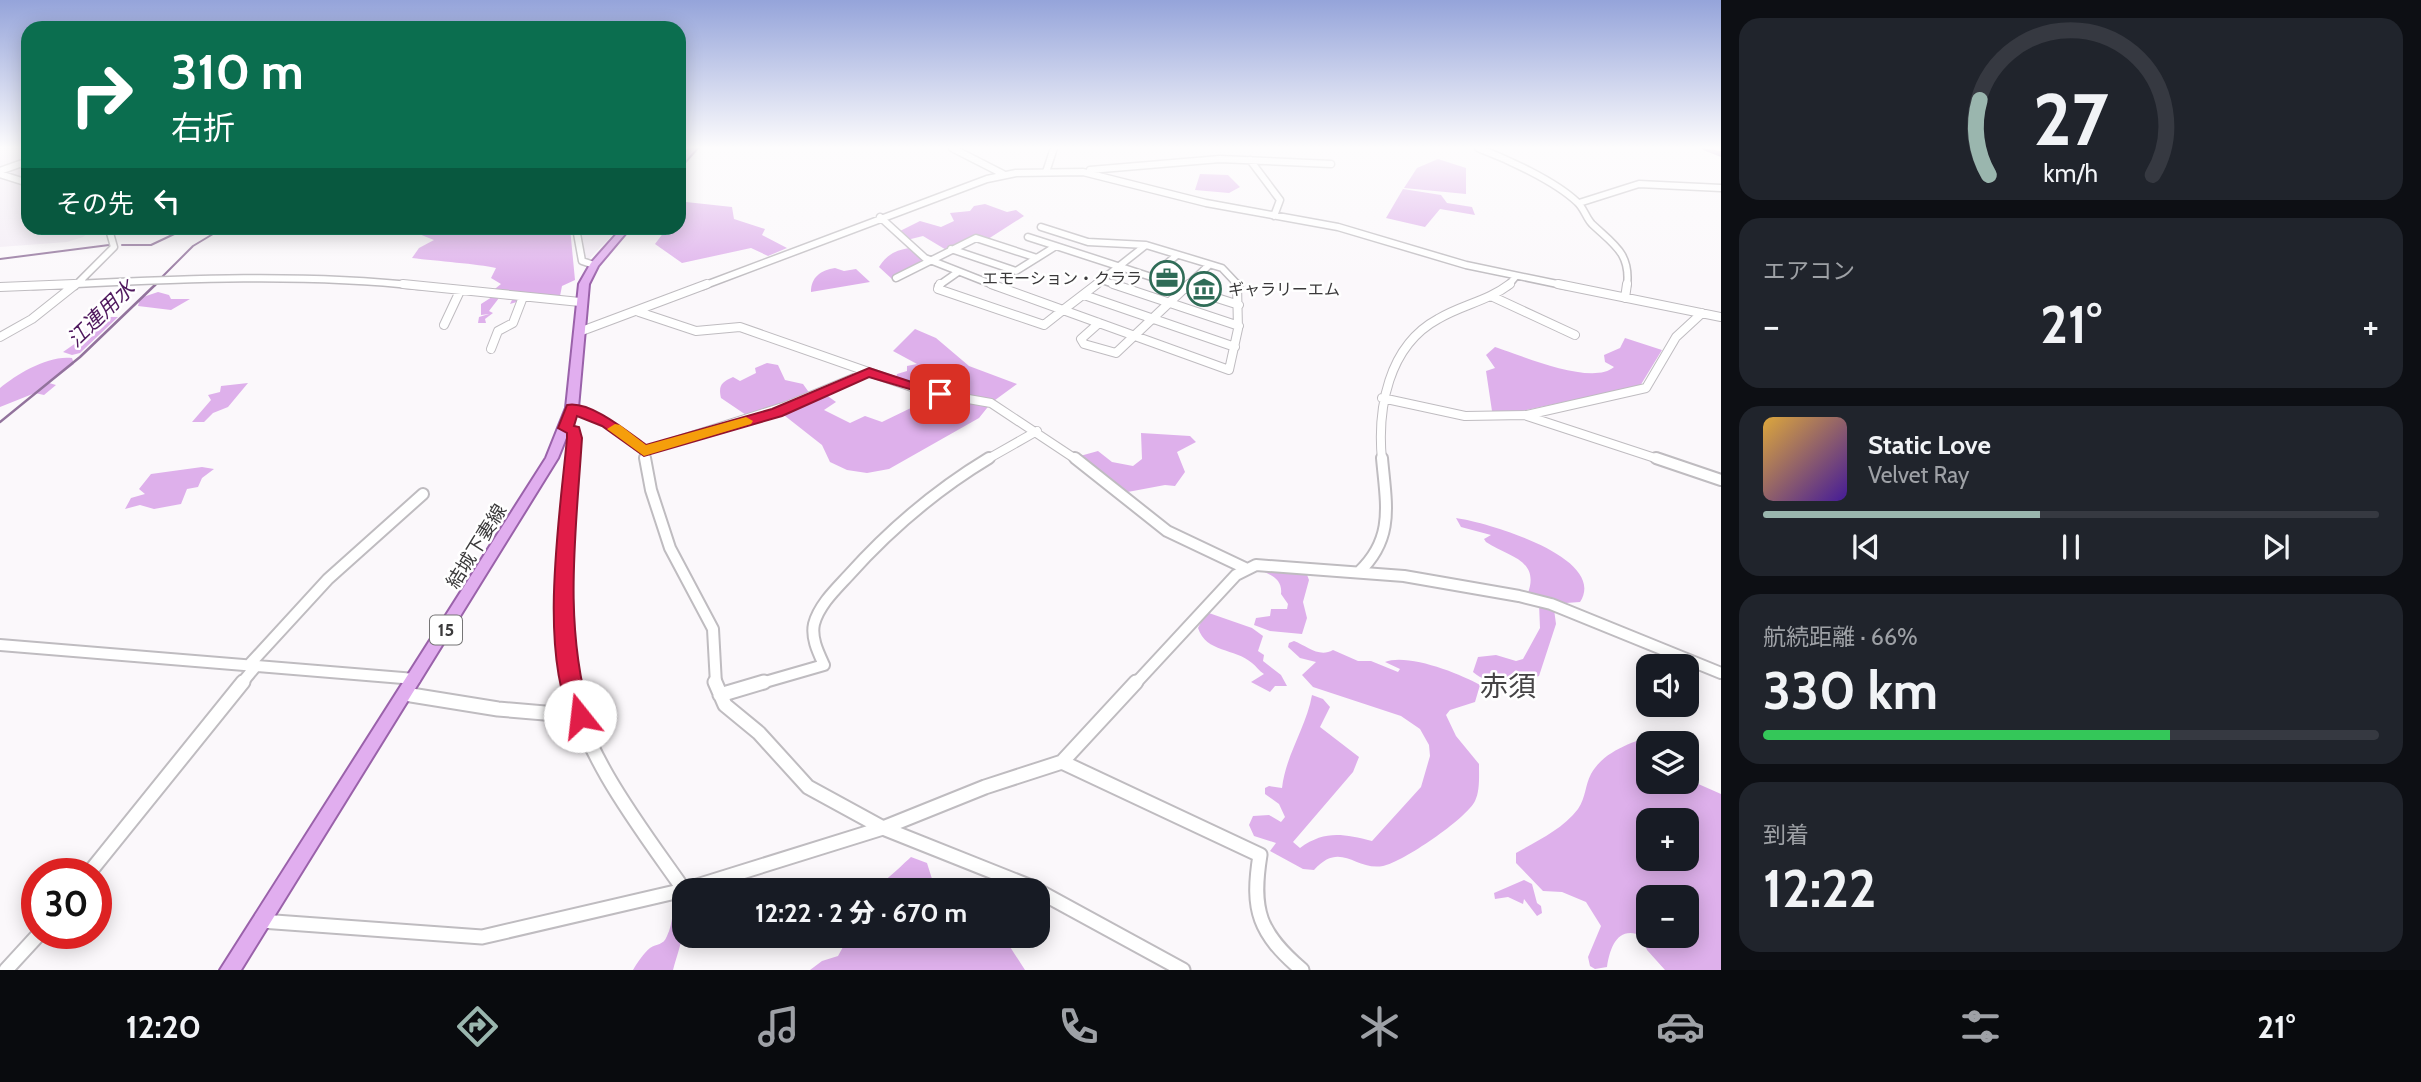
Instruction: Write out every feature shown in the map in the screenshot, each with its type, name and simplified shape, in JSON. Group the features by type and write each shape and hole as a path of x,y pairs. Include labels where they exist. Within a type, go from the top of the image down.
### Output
{"main road":[{"name":"結城下妻線","path":"230,970 533,491 566,428 572,408 580,302 584,284 594,265 620,235"}],"street":[{"path":"579,332 639,312 880,217 948,193"},
{"path":"1167,193 1338,227 1466,265 1721,317"},
{"path":"1274,216 1280,200 1275,193"},
{"path":"1563,193 1579,203 1584,215 1610,236 1622,251 1628,266 1625,298"},
{"path":"1579,203 1610,193"},
{"path":"880,217 929,261 1229,370 1239,326 1239,286 1227,271 1146,245 1082,240 1041,227"},
{"path":"0,337 45,312 114,247 111,235"},
{"path":"577,235 583,261 594,265"},
{"path":"1028,237 1239,305"},
{"path":"896,278 976,238 1037,258"},
{"path":"1086,256 1102,243"},
{"path":"958,272 937,286 938,289 1038,324 1048,324 1146,245"},
{"path":"951,249 1016,271 1056,246"},
{"path":"1151,277 1177,255"},
{"path":"1099,323 1080,339 1084,344 1116,353 1209,265"},
{"path":"1359,572 1380,549 1385,506 1382,398 1399,359 1422,330 1453,310 1491,296 1516,276"},
{"path":"0,287 231,277 347,278 580,302"},
{"path":"1102,280 1239,326"},
{"path":"443,325 460,291"},
{"path":"1084,295 1235,347"},
{"path":"1491,296 1575,335"},
{"path":"491,349 498,331 513,323 523,297"},
{"path":"639,312 696,331 740,327 923,391 991,403 1037,431 1167,531 1245,568 1271,565 1451,582 1551,604 1721,673"},
{"path":"1382,398 1465,416 1527,415 1646,388 1676,337 1702,313"},
{"path":"644,451 777,412 869,372"},
{"path":"572,408 607,423 644,451 651,490 670,548 713,629 715,682 720,695 725,705 759,733 808,787 883,828 1031,887 1183,970"},
{"path":"1527,415 1721,480"},
{"path":"566,428 574,430 575,438 563,590 568,675 580,716 621,795 676,878"},
{"path":"720,695 824,665 815,645 815,620 836,589 876,542 953,480 1037,431"},
{"path":"101,858 253,665 328,579 424,494"},
{"path":"723,878 883,828 985,787 1062,762 1245,568"},
{"path":"0,645 415,679"},
{"path":"405,694 498,709 580,716"},
{"path":"1062,762 1260,856 1254,884 1256,913 1262,931 1273,946 1302,970"},
{"path":"259,921 482,937 672,893"},
{"path":"6,970 25,949"}],"shaded area":[{"path":"0,193 21,193 21,235 85,235 67,242 0,247"},
{"path":"1400,193 1441,195 1447,203 1472,207 1475,215 1440,209 1425,227 1386,218"},
{"path":"686,202 732,207 734,219 765,229 762,235 787,248 768,256 751,248 682,263 655,244 662,235 686,235"},
{"path":"985,204 1007,212 1016,210 1024,216 985,241 976,238 948,251 923,236 907,240 898,232 920,221 941,227 954,221 950,213 970,211 974,206"},
{"path":"422,235 571,235 575,280 562,286 560,296 530,298 510,304 512,300 499,298 489,311 493,313 485,319 486,323 478,323 479,317 489,314 481,315 481,304 492,297 491,292 501,284 491,278 496,268 412,258 419,248 434,240"},
{"path":"582,235 612,235 589,259 584,257"},
{"path":"909,248 927,261 892,279 879,267 892,254"},
{"path":"835,268 844,271 856,269 870,282 811,292 818,275"},
{"path":"158,292 169,295 171,299 190,299 171,310 138,306 140,298"},
{"path":"103,317 118,317 80,353 72,355 63,352 83,338 79,334 90,331"},
{"path":"915,329 936,338 969,366 1017,384 991,403 979,418 889,469 867,473 847,470 830,462 822,445 780,412 752,419 721,398 720,390 724,382 733,377 740,381 756,373 755,368 767,363 778,365 785,380 803,384 813,398 825,394 836,402 824,410 850,423 865,416 882,422 915,406 925,392 895,381 897,374 907,371 907,366 917,364 893,351"},
{"path":"1625,338 1662,350 1640,386 1522,411 1492,411 1486,371 1495,368 1486,355 1495,347 1557,368 1590,373 1604,372 1614,367 1605,362 1604,355 1620,348"},
{"path":"72,358 74,364 49,383 56,385 44,395 35,393 0,407 0,388 15,377 43,362"},
{"path":"248,383 228,407 213,413 204,422 192,422 211,400 208,395 220,392 221,386"},
{"path":"1141,433 1190,436 1196,442 1177,452 1185,472 1175,486 1165,485 1117,494 1080,456 1098,451 1112,462 1133,466 1142,459"},
{"path":"202,467 214,469 202,478 198,487 187,489 181,504 154,509 140,505 125,509 131,498 145,494 139,489 151,474"},
{"path":"1456,518 1516,534 1561,557 1577,570 1584,586 1580,602 1566,603 1528,593 1531,582 1526,566 1486,542 1484,539 1491,535 1461,527"},
{"path":"1255,568 1306,572 1309,580 1303,602 1307,618 1302,634 1270,631 1254,625 1256,618 1270,616 1271,609 1287,609 1288,604 1281,594 1277,580"},
{"path":"1539,603 1554,609 1556,624 1539,676 1495,682 1473,672 1478,657 1496,655 1516,661 1523,659 1540,628"},
{"path":"1206,612 1252,628 1263,636 1258,651 1264,655 1263,661 1281,675 1287,686 1275,686 1270,692 1251,682 1264,674 1245,658 1207,642 1198,628"},
{"path":"1294,641 1318,652 1333,650 1358,661 1371,661 1398,672 1400,669 1385,662 1419,662 1447,670 1480,685 1475,702 1450,710 1446,715 1456,736 1479,764 1478,793 1475,801 1460,818 1405,857 1383,866 1373,866 1332,857 1314,870 1303,869 1270,851 1276,843 1254,836 1249,825 1253,816 1269,815 1281,822 1285,817 1279,804 1265,794 1265,788 1282,788 1312,695 1323,699 1330,707 1320,727 1359,757 1353,772 1293,842 1300,848 1318,838 1335,835 1372,841 1421,787 1430,756 1429,745 1420,729 1401,716 1313,687 1302,675 1316,662 1300,658 1288,647 1289,643"},
{"path":"1636,741 1636,794 1699,794 1699,784 1721,794 1721,970 1665,970 1646,948 1699,948 1699,885 1636,885 1636,934 1621,936 1610,952 1607,967 1595,969 1590,966 1588,957 1601,926 1586,902 1562,892 1543,891 1516,863 1516,853 1557,829 1578,809 1591,774 1604,758"},
{"path":"911,857 927,863 932,878 887,878"},
{"path":"1524,880 1532,884 1537,903 1541,906 1542,913 1537,916 1524,899 1523,904 1508,897 1495,899 1494,893"},
{"path":"672,918 672,948 679,948 673,970 633,970 648,950 662,943 669,931"},
{"path":"842,948 1011,948 1025,970 810,970 822,961 838,956"}],"waterway":[{"path":"122,245 151,245 172,235"},
{"name":"江連用水","path":"161,278 193,246 211,235"},
{"path":"0,259 109,245"},
{"name":"江連用水","path":"0,422 80,357 156,284"}],"slow traffic":[{"path":"615,429 644,451 746,421"}],"place":[{"name":"エモーション・クララ","path":"1167,278"},
{"name":"ギャラリーエム","path":"1204,289"}],"district":[{"name":"赤須","path":"1508,686"}],"route":[{"path":"580,716 568,675 563,590 565,527 575,438 574,430 566,428 572,408 607,423 644,451 777,412 825,394 869,372 923,391 940,394"}]}
